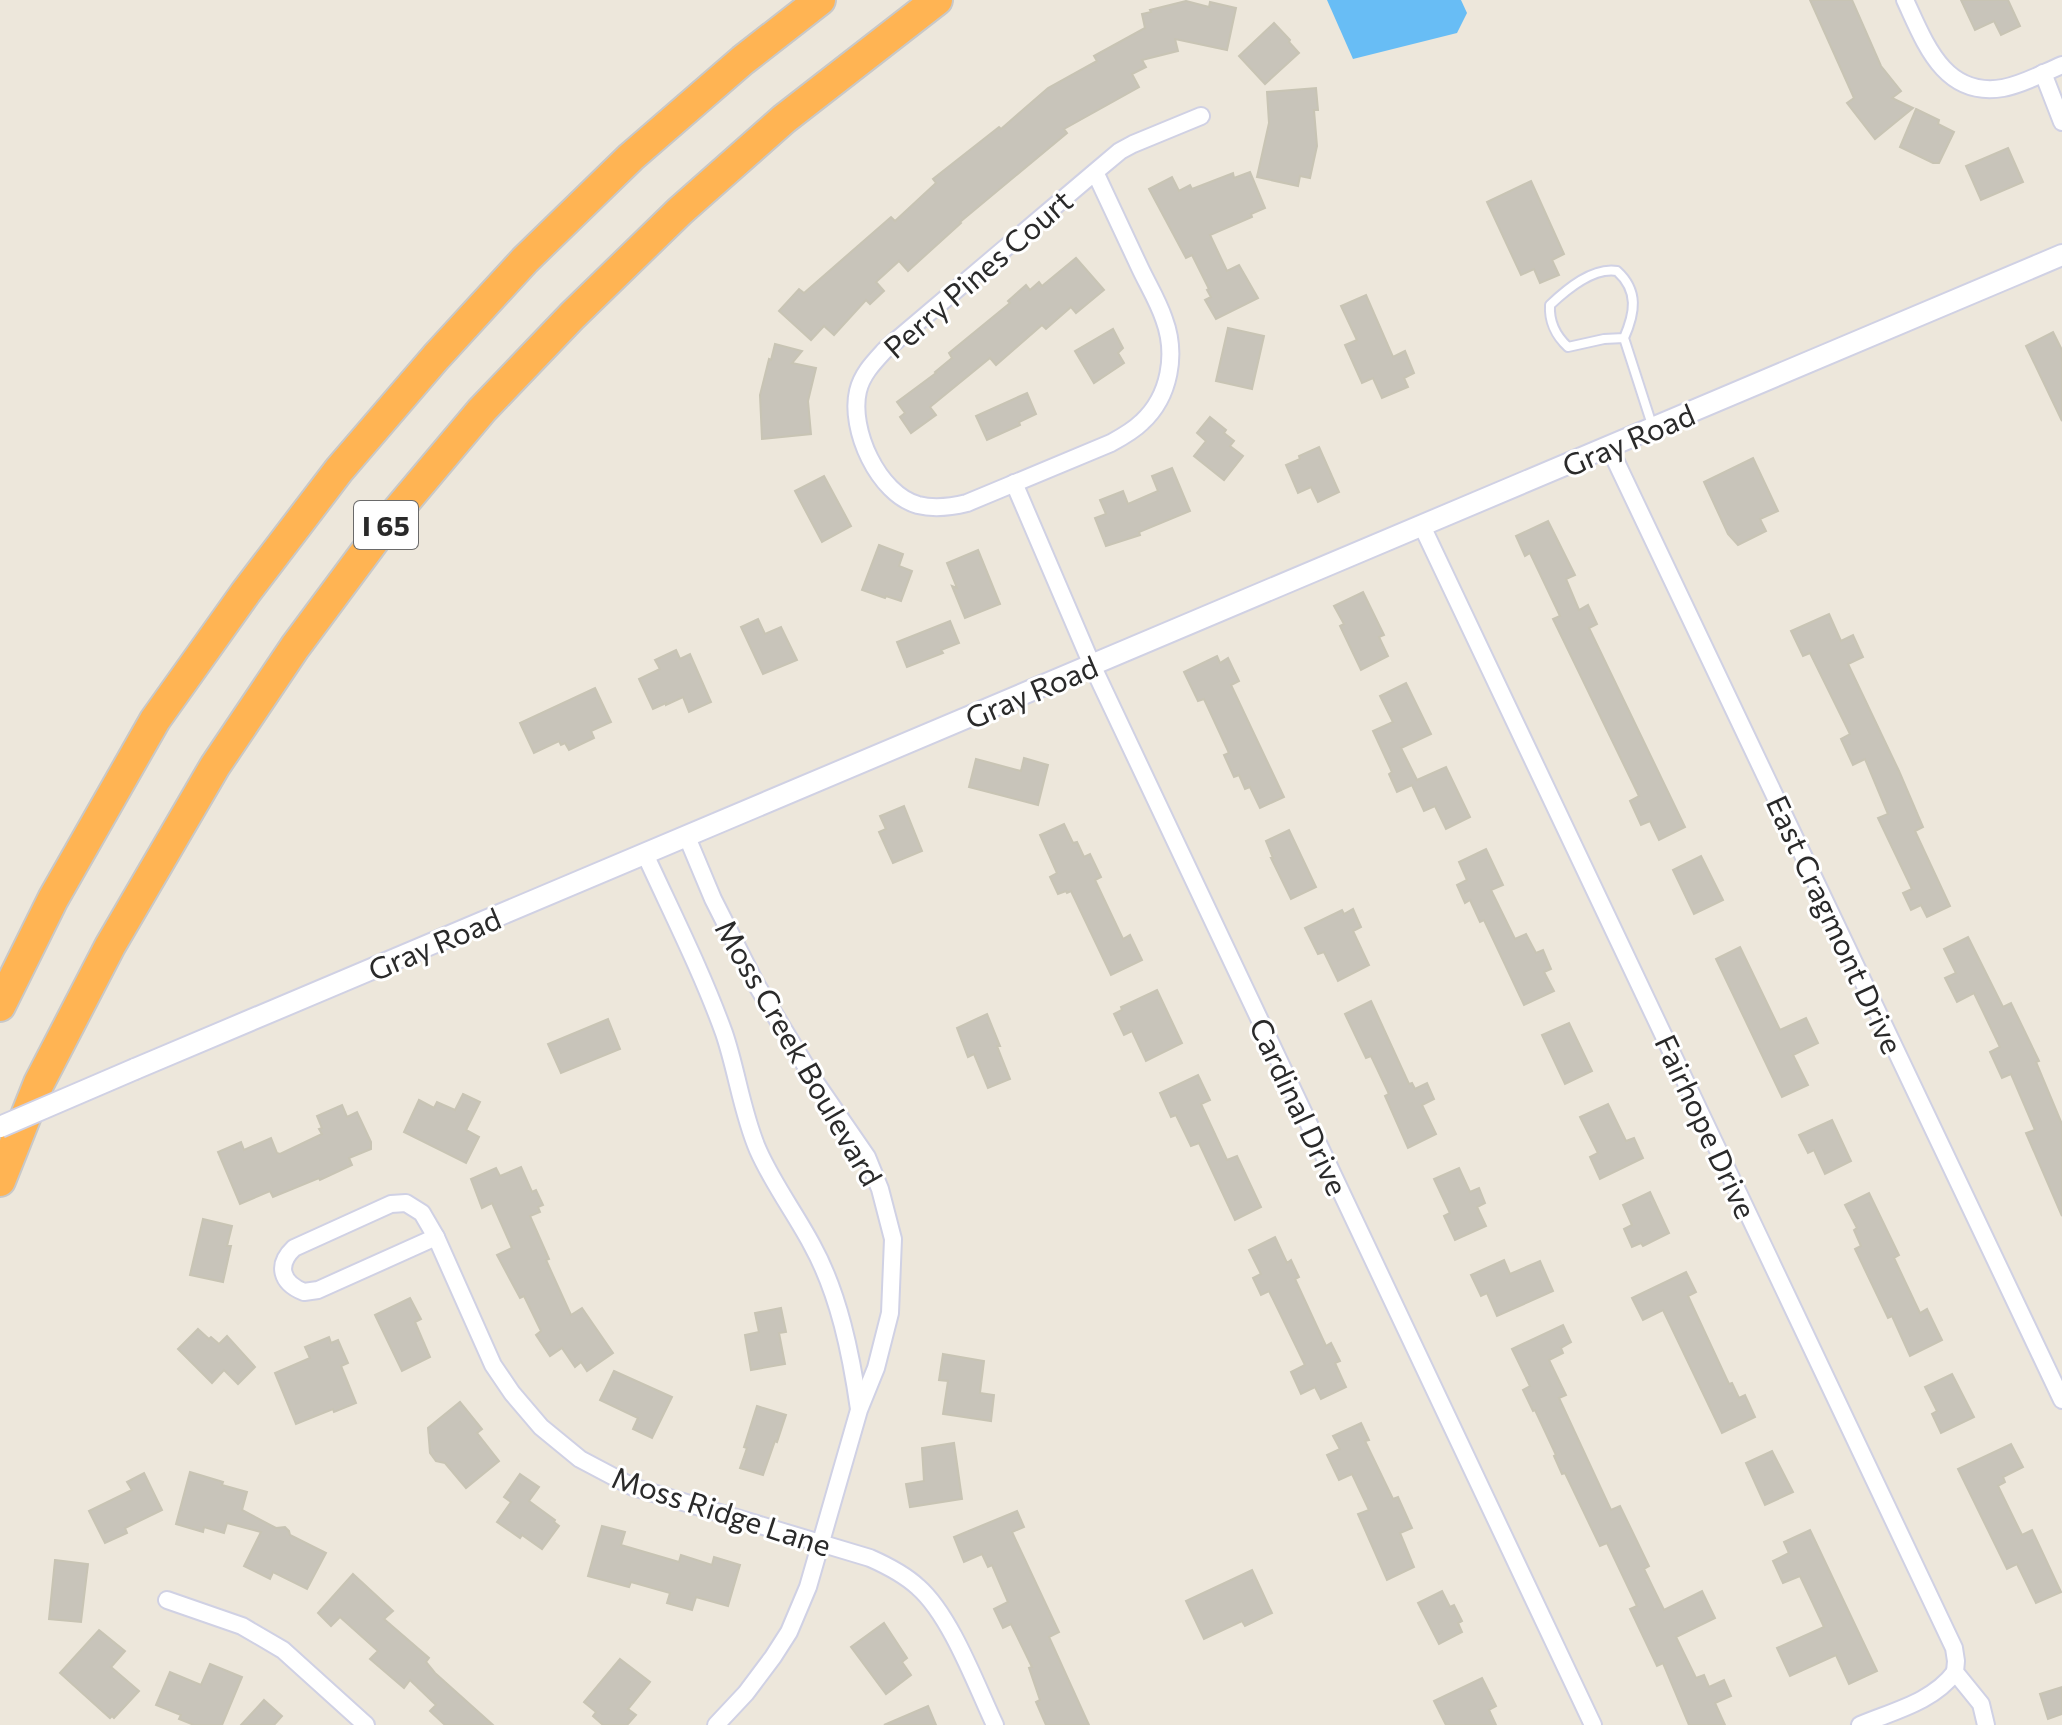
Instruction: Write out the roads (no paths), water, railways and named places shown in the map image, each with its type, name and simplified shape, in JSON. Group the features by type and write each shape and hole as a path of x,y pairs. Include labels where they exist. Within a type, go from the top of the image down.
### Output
{"highway":[{"name":"I 65","path":"0,1006 53,899 155,720 246,592 339,470 525,260 631,157 743,60 820,0"},
{"name":"I 65","path":"0,1181 46,1069 110,946 208,779 295,647 387,523 482,410 572,316 680,211 784,119 937,0"}],"street":[{"path":"1905,0 1938,64 1962,82 1991,89 2001,88 2062,65"},
{"path":"2043,73 2062,122"},
{"name":"Perry Pines Court","path":"1095,172 1165,319 1171,357 1169,376 1154,408 1143,422 1111,443 967,503 950,507 915,504 900,496 887,485 877,470 860,436 856,404 864,375 885,350 1095,172 1120,151 1201,116"},
{"name":"Gray Road","path":"0,1127 2062,255"},
{"name":"East Cragmont Drive","path":"1609,447 2062,1400"},
{"name":"Cardinal Drive","path":"1014,483 1092,665 1593,1725"},
{"name":"Fairhope Drive","path":"1422,526 1954,1648 1955,1672 1981,1704 1986,1725"},
{"name":"Moss Creek Boulevard","path":"687,837 713,899 756,984 809,1072 867,1157 880,1189 893,1239 890,1313 876,1368 859,1410"},
{"name":"Moss Creek Boulevard","path":"645,854 711,998 757,1147 773,1182 813,1247 830,1287 854,1375 859,1410 808,1587 797,1614 784,1640 757,1679 716,1725"},
{"name":"Moss Ridge Lane","path":"436,1237 318,1290 299,1291 287,1282 284,1274 285,1259 294,1248 391,1204 406,1203 419,1209 436,1237 493,1365 541,1427 580,1459 616,1479 653,1494 821,1542 889,1565 921,1589 934,1604 950,1630 995,1725"},
{"path":"167,1600 242,1626 273,1643 296,1660 366,1725"},
{"path":"1860,1725 1930,1695 1955,1672"}],"lane":[{"path":"1624,338 1568,347 1561,341 1550,317 1550,305 1560,295 1601,270 1617,271 1626,280 1634,304 1632,321 1624,338 1653,428"}],"water":[{"path":"1327,0 1461,0 1467,13 1457,33 1353,59"}]}
